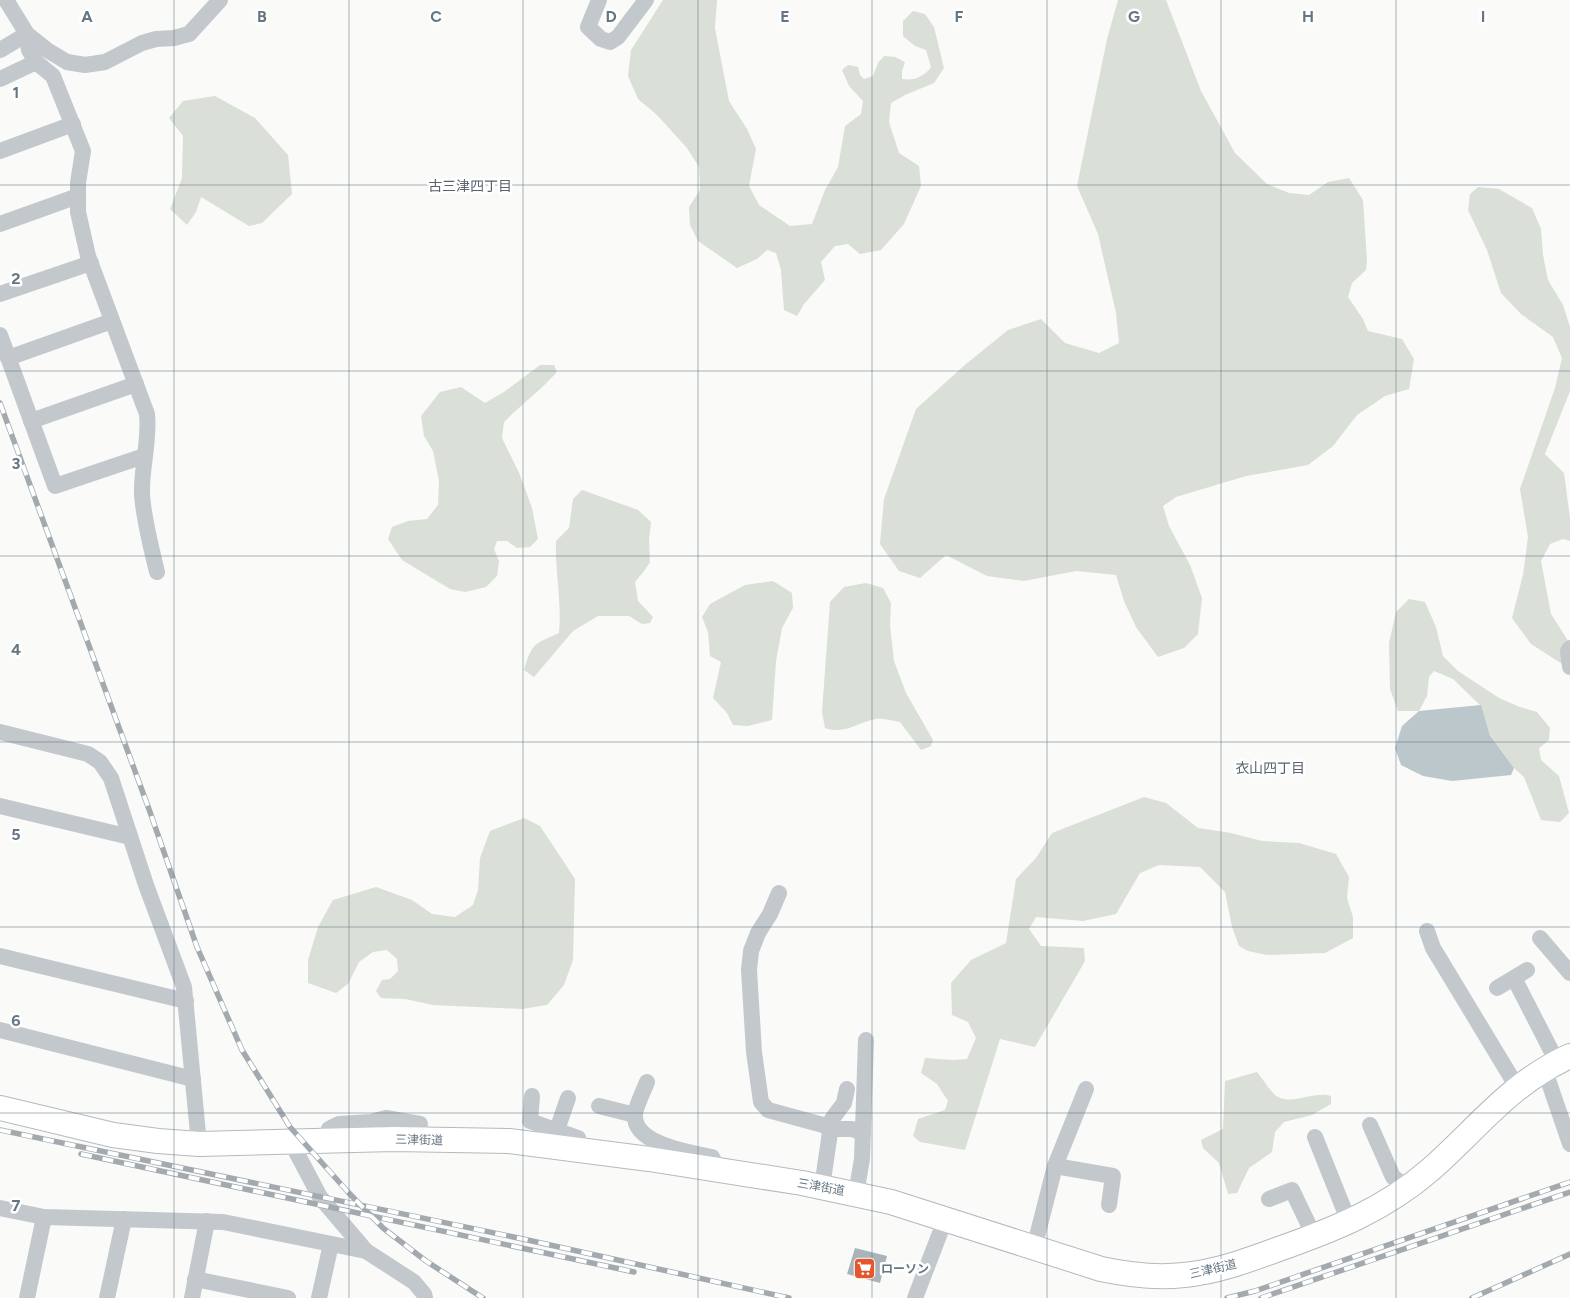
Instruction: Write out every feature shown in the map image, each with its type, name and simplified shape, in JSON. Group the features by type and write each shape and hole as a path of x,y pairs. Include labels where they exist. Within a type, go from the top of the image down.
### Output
{"street":[{"path":"6,0 28,34 47,50 67,62 85,65 105,62 142,43 188,34 220,0"},
{"path":"599,0 588,27 601,38 610,42 618,37 646,0"},
{"path":"0,50 28,34"},
{"path":"28,34 29,50 36,62 54,76 83,151 78,183 78,212 90,263 147,414 148,427 142,495 147,529 157,572"},
{"path":"0,79 36,62"},
{"path":"0,152 73,124"},
{"path":"0,224 78,196"},
{"path":"0,294 90,263"},
{"path":"8,358 112,321"},
{"path":"0,335 55,486 144,456"},
{"path":"31,421 136,384"},
{"path":"1570,648 1568,651 1570,667"},
{"path":"0,732 88,754 100,762 111,778 146,885 184,987 199,1144"},
{"path":"0,806 130,837"},
{"path":"778,893 770,914 758,933 752,951 749,970 754,1052 762,1102 768,1110 823,1124 831,1129 852,1129 863,1132"},
{"path":"1427,932 1433,948 1517,1088"},
{"path":"1540,938 1570,973"},
{"path":"0,956 186,1001"},
{"path":"1498,988 1520,974 1557,1062 1570,1144"},
{"path":"0,1030 193,1079"},
{"path":"856,1194 862,1159 866,1040"},
{"name":"三津街道","path":"0,1108 113,1136 158,1141 199,1144 394,1139 509,1141 649,1159 822,1187 891,1202 1102,1269 1128,1274 1183,1275 1232,1266 1349,1222 1386,1203 1408,1188 1456,1146 1483,1117 1517,1088 1557,1062"},
{"path":"646,1082 635,1116 638,1129 649,1139 692,1154 712,1157 719,1170"},
{"path":"822,1187 832,1119 844,1103 847,1089"},
{"path":"1034,1248 1055,1166 1086,1089"},
{"path":"532,1096 530,1121 578,1138 582,1150"},
{"path":"557,1130 568,1098"},
{"path":"599,1106 635,1116"},
{"path":"323,1141 330,1129 339,1124 371,1122 386,1118 420,1124"},
{"path":"1370,1126 1393,1177 1408,1188"},
{"path":"1315,1137 1349,1222"},
{"path":"291,1142 320,1197 366,1251 414,1282 425,1298"},
{"path":"1055,1166 1113,1176 1109,1205"},
{"path":"1269,1199 1292,1190 1314,1236"},
{"path":"0,1208 44,1217 223,1222 366,1251"},
{"path":"27,1298 44,1217"},
{"path":"108,1298 124,1219"},
{"path":"915,1298 945,1220"},
{"path":"192,1298 207,1221"},
{"path":"319,1298 331,1244"},
{"path":"196,1279 288,1298"}],"shaded area":[{"path":"663,0 717,0 715,28 729,101 747,129 756,149 749,186 759,205 790,226 812,224 825,190 838,167 845,126 861,114 863,101 849,86 842,70 848,65 858,67 860,75 864,79 873,76 878,63 884,56 895,57 905,62 902,79 918,78 931,67 926,50 915,46 903,36 903,21 913,11 925,14 934,27 944,68 934,83 891,103 889,122 899,153 919,166 921,186 904,224 881,250 860,254 848,244 835,246 821,262 825,280 804,304 797,316 784,310 781,270 776,253 767,250 757,259 737,268 698,241 690,225 689,207 700,190 699,167 687,148 657,115 638,99 628,76 631,50"},
{"path":"1118,0 1166,0 1201,91 1235,153 1267,184 1289,193 1309,195 1328,182 1349,178 1363,200 1367,260 1366,270 1352,283 1348,297 1363,319 1368,331 1402,339 1414,359 1409,389 1385,396 1357,415 1333,446 1308,465 1246,476 1176,497 1163,506 1169,526 1190,565 1202,598 1198,634 1184,648 1158,657 1136,627 1124,601 1116,575 1076,571 1024,581 987,576 946,555 920,578 899,571 880,544 884,499 916,409 966,364 1008,330 1041,319 1065,343 1099,353 1119,343 1116,313 1098,234 1077,186 1107,39"},
{"path":"215,96 255,118 288,155 292,194 262,223 249,226 201,197 196,212 187,225 170,209 182,178 183,136 169,118 183,101"},
{"path":"1478,187 1499,189 1532,208 1541,229 1543,255 1548,280 1563,305 1570,327 1570,391 1545,454 1564,473 1570,518 1570,541 1563,539 1550,544 1541,561 1551,614 1570,644 1570,669 1531,644 1512,618 1523,575 1528,537 1520,489 1555,388 1562,358 1553,337 1521,314 1501,293 1487,250 1468,210 1470,194"},
{"path":"540,365 554,365 557,372 504,422 502,438 520,475 532,508 538,539 530,547 517,548 507,541 497,541 494,549 499,561 497,576 486,587 465,592 450,589 402,560 388,539 392,527 408,521 427,519 438,505 439,481 433,451 424,436 421,416 440,392 461,387 485,403 504,392"},
{"path":"582,490 638,510 651,522 649,540 650,562 635,582 638,601 653,617 650,623 642,624 629,616 598,616 573,631 534,677 524,670 529,654 539,642 559,633 560,610 556,541 569,528 573,499"},
{"path":"773,581 792,593 793,608 782,628 776,661 772,720 748,726 733,725 727,713 713,698 721,662 710,656 708,632 702,617 710,604 745,585"},
{"path":"866,583 883,588 891,603 890,625 894,661 906,693 933,740 931,746 921,750 900,722 876,719 845,729 832,730 825,728 822,712 830,602 844,587"},
{"path":"1409,599 1425,602 1436,627 1443,656 1458,671 1499,698 1537,712 1550,728 1549,740 1539,748 1541,760 1559,776 1569,813 1560,822 1541,820 1524,777 1514,768 1490,734 1481,706 1453,679 1434,671 1429,677 1427,696 1419,711 1398,711 1390,689 1389,643 1396,612"},
{"path":"1481,705 1490,735 1514,768 1511,775 1452,781 1423,776 1401,765 1395,748 1402,726 1419,711"},
{"path":"1144,797 1166,803 1198,828 1231,833 1262,841 1299,843 1336,854 1349,877 1347,898 1353,917 1353,938 1325,953 1267,955 1248,951 1239,946 1232,927 1225,892 1200,867 1159,865 1140,873 1116,914 1083,921 1036,917 1029,929 1041,946 1084,948 1085,961 1035,1047 1000,1039 965,1150 920,1142 913,1136 918,1119 945,1110 948,1101 937,1084 921,1073 925,1058 967,1059 976,1038 968,1022 952,1015 951,983 971,960 1006,943 1016,879 1036,858 1052,833"},
{"path":"524,818 540,826 575,879 573,960 564,985 547,1005 522,1009 433,1005 405,999 381,998 376,991 382,980 390,979 398,971 397,959 387,950 373,952 359,962 348,984 336,993 308,983 308,960 318,927 333,900 376,887 412,900 432,914 455,917 473,905 478,890 480,858 490,831"},
{"path":"1257,1072 1272,1092 1280,1098 1294,1099 1324,1095 1331,1096 1331,1104 1312,1115 1284,1122 1275,1132 1272,1152 1249,1168 1237,1193 1228,1194 1219,1163 1203,1148 1201,1140 1223,1129 1225,1081"}],"building":[{"path":"855,1248 887,1256 880,1283 847,1274"}],"railway":[{"path":"0,403 150,812 197,947 242,1050 290,1127 348,1192 383,1228 426,1261 483,1298"},
{"path":"0,1130 523,1239 789,1298"},
{"path":"81,1154 634,1272"},
{"path":"1227,1298 1255,1291 1570,1182"},
{"path":"1261,1298 1570,1192"},
{"path":"1472,1298 1570,1254"}],"place":[{"name":"ローソン","path":"865,1269"}],"district":[{"name":"古三津四丁目","path":"470,186"},
{"name":"衣山四丁目","path":"1270,768"}]}
